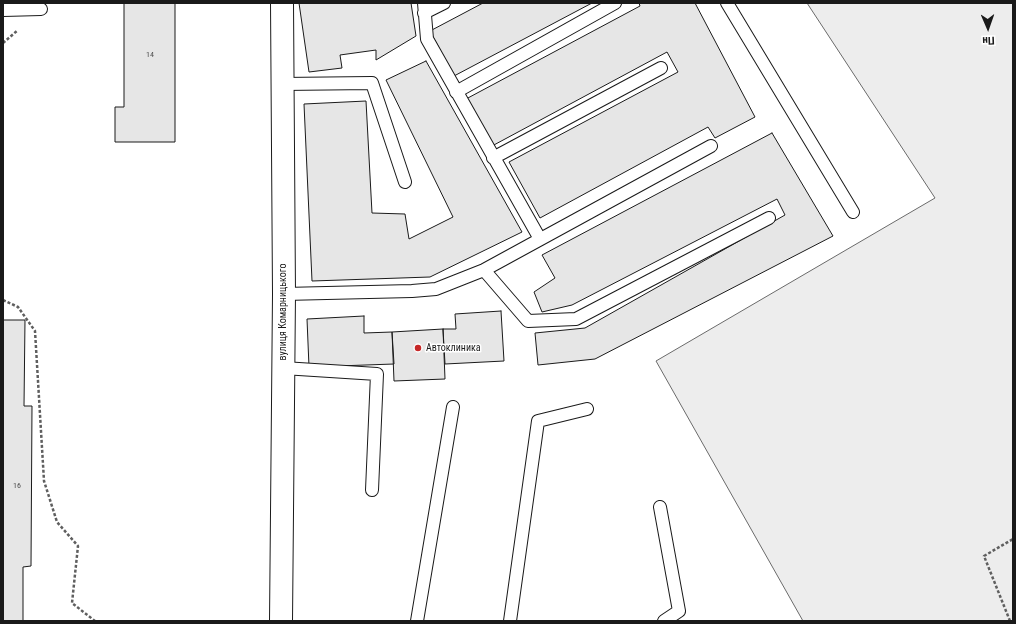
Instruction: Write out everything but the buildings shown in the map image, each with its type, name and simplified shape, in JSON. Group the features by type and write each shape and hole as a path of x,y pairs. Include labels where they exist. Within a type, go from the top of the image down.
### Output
{"street":[{"name":"вулиця Комарницького","path":"281,621 284,294 282,3"}],"lane":[{"path":"444,3 424,8 426,39 540,239"},
{"path":"456,92 615,3"},
{"path":"727,3 853,212"},
{"path":"3,10 41,10"},
{"path":"493,158 661,68"},
{"path":"282,84 372,83 405,182"},
{"path":"284,294 412,291 436,289 484,270 711,146"},
{"path":"484,270 528,321 576,319 769,218"},
{"path":"283,368 378,374 372,490"},
{"path":"417,621 453,407"},
{"path":"510,621 538,421 587,409"},
{"path":"660,507 679,611 664,621"}],"path":[{"path":"3,300 18,307 35,331 44,480 57,522 78,546 72,603 95,621"},
{"path":"1010,621 984,556 1013,539"}],"shaded area":[{"path":"807,3 1013,3 1013,621 803,621 656,361 935,198"}],"place":[{"name":"Автоклиника","path":"418,348"}]}
